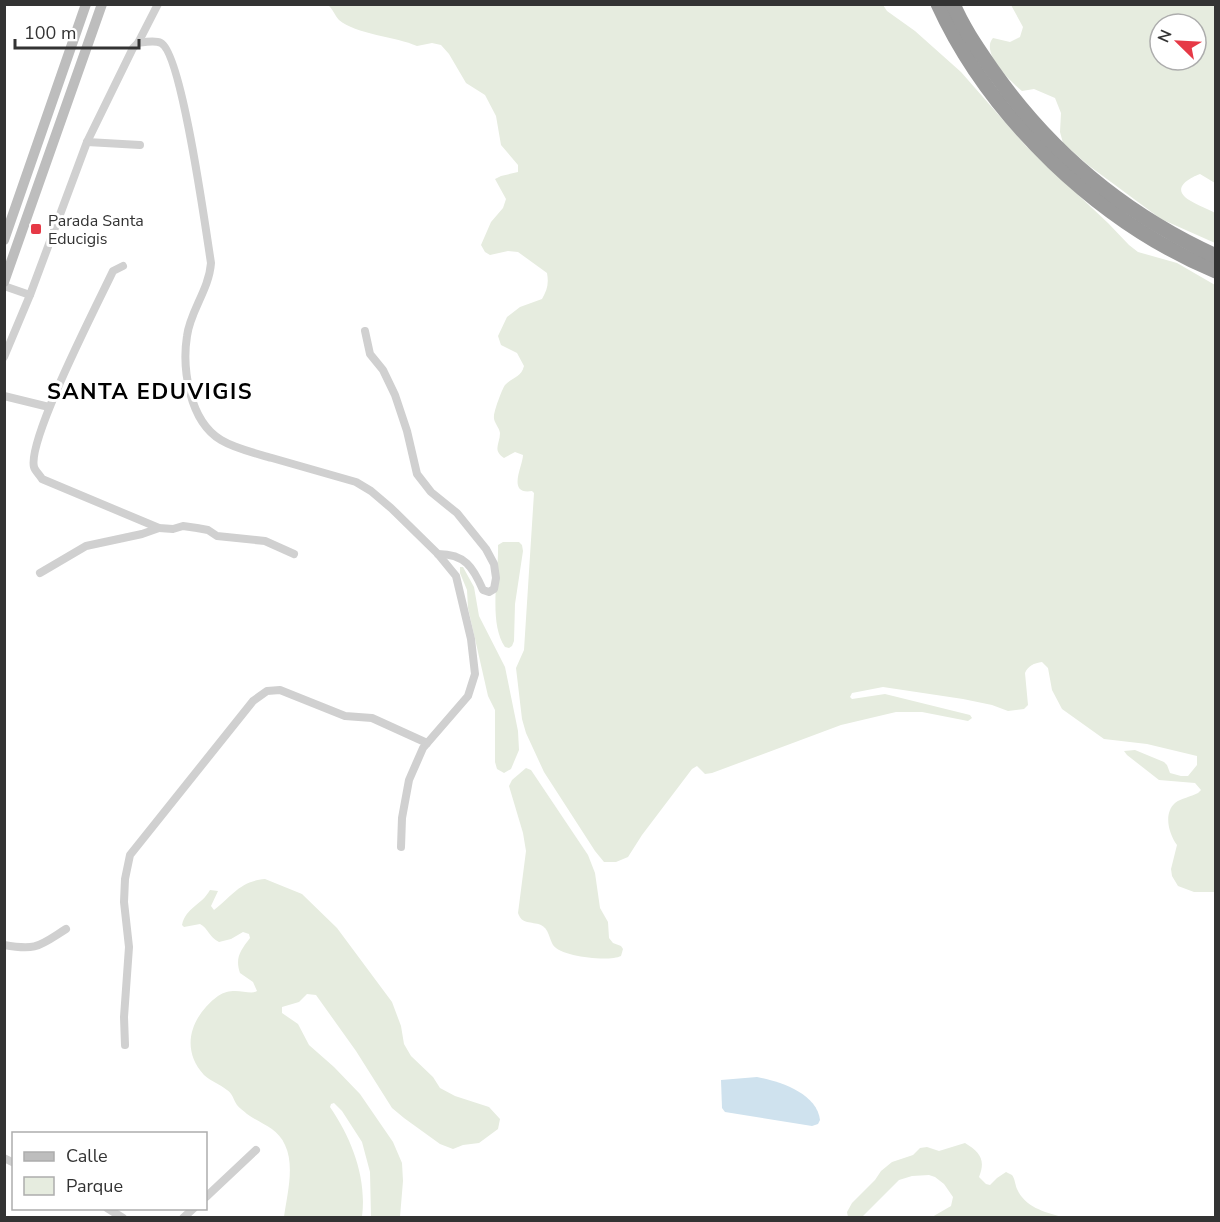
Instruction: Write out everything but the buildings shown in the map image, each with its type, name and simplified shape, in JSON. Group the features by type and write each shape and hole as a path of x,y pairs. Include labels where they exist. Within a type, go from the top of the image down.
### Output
{"highway":[{"path":"938,4 959,45 1003,108 1060,169 1101,204 1139,230 1169,249 1215,271"},
{"path":"952,4 970,38 1014,99 1062,153 1128,207 1175,237 1215,256"}],"main road":[{"path":"4,240 86,4"},
{"path":"4,284 102,4"}],"street":[{"path":"4,357 30,295 87,142 133,48 138,43 158,4"},
{"path":"138,43 161,43 167,49 186,113 212,263 208,284 187,332 185,353 186,375 192,399 203,423 219,439 240,448 356,482 378,496 438,554 456,576 471,639 475,674 468,696 423,748 409,780 402,818 401,847"},
{"path":"87,142 140,145"},
{"path":"123,266 113,271 49,407 36,448 34,467 42,479 159,528 173,529 183,526 208,530 217,536 265,541 294,554"},
{"path":"4,284 30,295"},
{"path":"365,331 370,354 383,370 395,395 407,431 417,474 431,492 457,513 486,549 494,564 496,578 494,589 489,592 483,590 476,574 458,556 438,554"},
{"path":"4,396 49,407"},
{"path":"40,573 86,546 159,528"},
{"path":"125,1045 129,947 124,902 125,879 130,855 253,701 267,691 280,690 345,717 372,718 427,743"},
{"path":"4,945 36,947 66,928"},
{"path":"207,1196 256,1150"},
{"path":"109,1210 123,1218"}],"green space":[{"path":"328,5 883,5 887,11 915,31 961,72 1026,146 1129,245 1138,252 1177,263 1215,285 1215,892 1194,892 1178,886 1171,869 1177,845 1168,824 1169,813 1175,803 1201,790 1195,783 1159,780 1124,751 1135,750 1164,762 1170,773 1181,776 1188,776 1197,765 1197,756 1147,744 1104,739 1062,709 1052,690 1048,668 1042,662 1032,665 1025,673 1028,705 1024,709 1008,711 963,699 883,687 852,693 850,697 852,699 885,694 970,715 972,718 968,721 922,712 896,712 841,725 712,773 705,774 697,766 692,769 628,857 616,862 604,862 544,772 522,719 516,668 524,650 534,493 520,489 518,484 523,455 515,452 504,458 497,449 500,433 494,413 505,385 519,375 524,366 517,353 501,345 498,336 507,317 520,307 542,299 548,277 547,273 518,252 508,251 490,255 481,245 491,222 503,208 506,199 495,179 518,172 518,165 501,145 496,116 485,95 466,83 441,45 432,43 417,46 355,29 339,20"},
{"path":"1011,5 1215,5 1215,183 1200,174 1185,182 1181,189 1187,199 1215,213 1215,243 1161,219 1088,165 1063,143 1060,132 1061,113 1055,98 1034,89 1022,91 998,66 990,51 993,38 1010,42 1020,37 1023,27"},
{"path":"503,542 519,542 523,551 515,604 514,641 509,648 505,647 500,637 496,612 498,545"},
{"path":"460,567 463,567 474,587 479,616 505,667 518,731 519,750 511,769 504,773 497,769 495,762 495,710 488,696 468,608 467,590"},
{"path":"526,768 531,770 588,855 595,873 600,908 608,922 609,938 623,949 621,956 596,958 565,953 553,945 544,927 524,921 520,917 518,913 526,851 509,786 512,780"},
{"path":"265,879 302,894 337,928 392,1002 401,1026 404,1044 411,1056 433,1077 440,1088 455,1096 489,1107 500,1119 498,1129 479,1143 453,1149 440,1144 392,1108 356,1051 316,995 307,994 299,1002 282,1007 282,1013 298,1024 309,1045 360,1094 393,1142 402,1163 400,1217 371,1217 370,1172 362,1142 342,1111 334,1103 330,1107 345,1132 360,1173 362,1217 284,1217 290,1171 288,1153 282,1139 274,1130 247,1114 229,1092 204,1075 196,1065 192,1054 192,1032 201,1013 224,993 257,991 253,982 240,973 238,963 239,955 250,938 249,934 243,932 231,939 219,942 200,924 184,927 182,925 184,919 210,890 218,891 211,906 214,910 243,886"},
{"path":"965,1143 978,1153 982,1161 979,1177 986,1184 990,1185 1006,1172 1012,1175 1020,1195 1025,1200 1042,1211 1062,1217 932,1217 951,1206 953,1197 944,1184 929,1175 912,1176 899,1180 862,1217 848,1217 847,1212 852,1203 892,1162 913,1155 920,1148 927,1147 939,1151"}],"water":[{"path":"757,1077 786,1085 805,1096 817,1111 820,1120 818,1124 812,1126 725,1112 722,1108 721,1080"}],"place":[{"name":"Parada Santa Educigis","path":"36,229"}],"district":[{"name":"SANTA EDUVIGIS","path":"150,391"}]}
